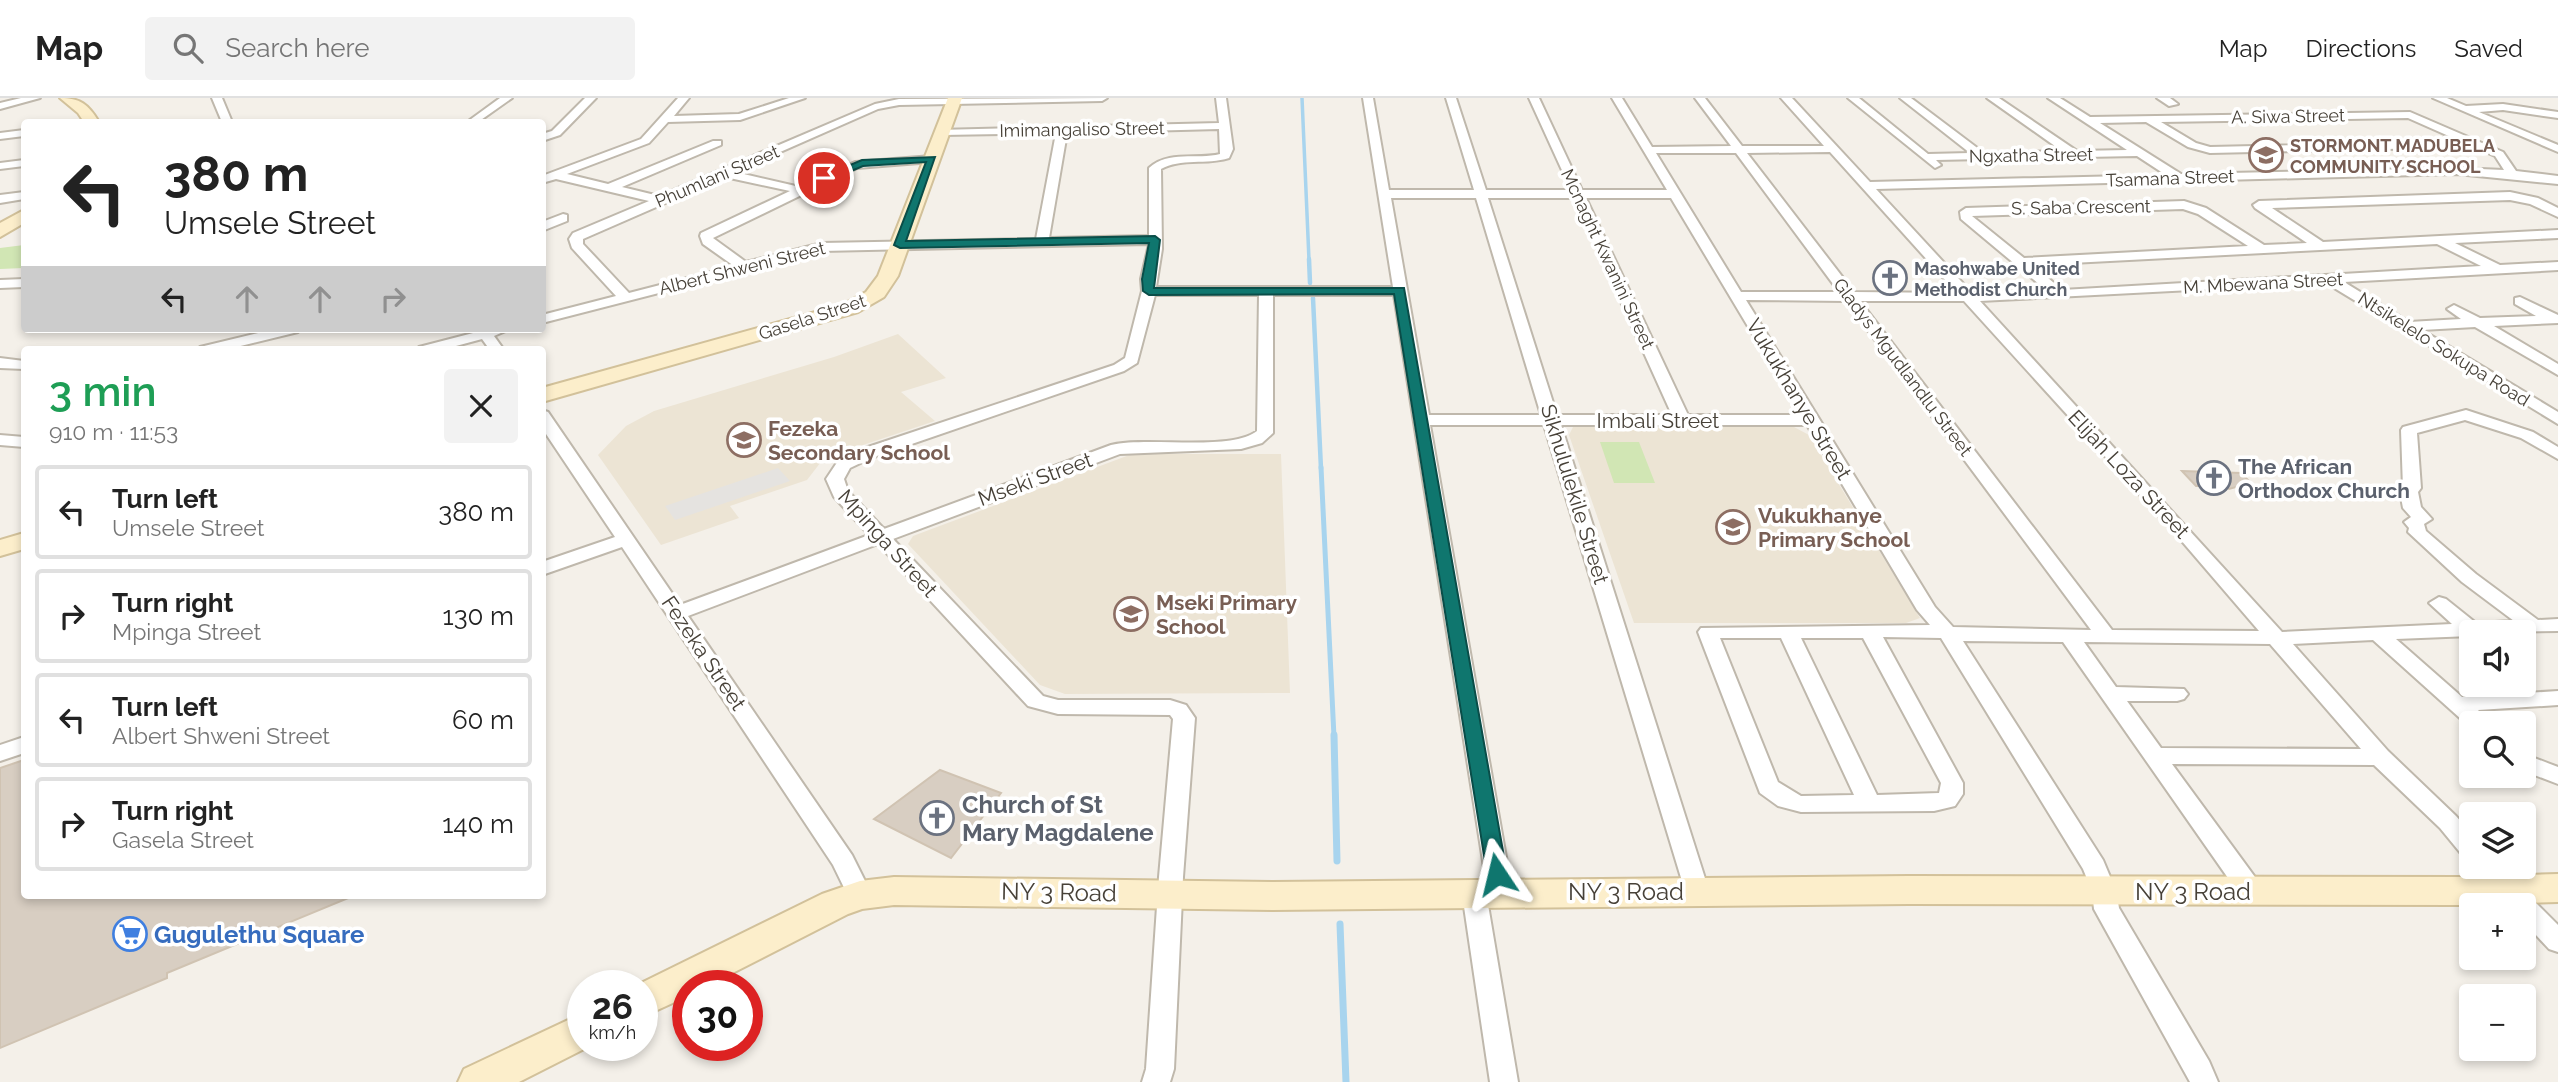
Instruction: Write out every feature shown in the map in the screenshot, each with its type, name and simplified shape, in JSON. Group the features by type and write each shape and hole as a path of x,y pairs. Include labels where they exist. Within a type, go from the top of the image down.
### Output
{"street":[{"path":"0,106 35,98"},
{"path":"67,98 84,110 89,119"},
{"path":"217,98 226,119"},
{"path":"476,119 507,98"},
{"path":"546,136 556,132 591,98"},
{"path":"546,179 645,141 684,98"},
{"path":"666,119 740,117 800,98"},
{"name":"Phumlani Street","path":"625,297 577,245 575,239 585,232 881,105 954,99 1102,98"},
{"name":"Mpinga Street","path":"1156,1082 1160,1069 1184,728 1181,714 1174,708 1158,705 1058,707 1036,701 880,537 836,488 835,479 841,468 866,454 1125,366 1135,354 1149,291 1148,279 1155,240 1155,168 1166,162 1208,160 1225,156 1227,149 1222,126 1221,98"},
{"path":"1368,98 1497,874 1489,893 1504,1082"},
{"name":"Sikhululekile Street","path":"1451,98 1697,891"},
{"name":"Mcnaght Kwanini Street","path":"1534,98 1682,420"},
{"name":"Vukukhanye Street","path":"1617,98 1927,610 1947,632 2094,867 2104,891 2106,909 2204,1082"},
{"name":"Gladys Mgudlandlu Street","path":"1700,98 2106,636"},
{"name":"Elijah Loza Street","path":"1786,98 2186,535 2380,757 2459,835"},
{"path":"1853,98 1958,183"},
{"path":"1905,98 1981,156"},
{"path":"1992,98 2074,154"},
{"path":"2053,98 2178,177"},
{"path":"2162,98 2173,104"},
{"path":"2438,98 2558,149"},
{"path":"2527,98 2558,113"},
{"name":"Gasela Street","path":"546,394 850,308 871,299 883,287 954,99"},
{"path":"2380,102 2410,115"},
{"path":"2464,109 2503,107 2558,113"},
{"name":"A. Siwa Street","path":"2087,120 2410,115 2478,144 2503,158 2512,174"},
{"path":"2149,119 2201,148 2478,144"},
{"name":"Imimangaliso Street","path":"942,132 1222,126"},
{"path":"1042,241 1062,130"},
{"path":"0,136 21,133"},
{"path":"2234,138 2253,149"},
{"path":"611,187 717,143"},
{"path":"1649,149 1832,149"},
{"name":"Ngxatha Street","path":"1925,157 2138,153"},
{"path":"744,267 708,241 706,236 862,163 932,159"},
{"path":"0,166 21,163"},
{"name":"Tsamana Street","path":"1866,186 2457,170 2558,180"},
{"path":"724,173 800,190"},
{"path":"2318,174 2364,199"},
{"path":"559,176 660,200"},
{"path":"2066,181 2106,206"},
{"path":"1384,194 1674,194"},
{"path":"0,199 21,196"},
{"path":"2320,246 2259,205 2364,199 2510,196 2537,202 2558,213"},
{"name":"S. Saba Crescent","path":"2059,294 1965,216 1966,212 2179,205 2195,208 2261,249"},
{"path":"1,231 21,217"},
{"path":"546,225 563,218"},
{"path":"2021,262 2558,234"},
{"path":"2439,239 2498,269"},
{"name":"Albert Shweni Street","path":"546,318 822,247 1155,240"},
{"name":"M. Mbewana Street","path":"1737,296 2059,294 2558,266"},
{"name":"Ntsikelelo Sokupa Road","path":"2329,279 2558,419"},
{"path":"0,284 21,283"},
{"path":"1149,291 1399,290"},
{"name":"Mseki Street","path":"676,612 1117,449 1137,446 1240,445 1257,442 1265,433 1266,291"},
{"path":"2519,301 2556,319"},
{"path":"2454,309 2558,370"},
{"path":"2408,326 2556,319"},
{"path":"222,346 276,333"},
{"path":"437,346 478,333"},
{"path":"2529,352 2558,351"},
{"path":"0,363 21,365"},
{"path":"2525,620 2469,578 2417,532 2418,528 2413,522 2423,519 2410,501 2409,492 2412,488 2409,430 2466,415 2534,439 2558,454"},
{"name":"Imbali Street","path":"1421,420 1810,420"},
{"path":"0,440 21,442"},
{"name":"Fezeka Street","path":"552,442 627,540 676,612 843,861 860,895"},
{"path":"546,568 627,540"},
{"path":"0,548 21,542"},
{"path":"2439,603 2460,620"},
{"path":"2536,626 2558,625"},
{"path":"1869,631 1944,768 1951,783 1952,794 1947,800 1934,803 1794,802 1776,794 1763,778 1708,632 1869,631 1947,632 1966,635 2294,638 2459,630"},
{"path":"1788,632 1870,803"},
{"path":"2378,634 2466,711"},
{"path":"2069,636 2251,891"},
{"path":"2111,694 2177,694"},
{"path":"2459,704 2558,698"},
{"path":"0,754 21,746"},
{"path":"2156,756 2380,757"},
{"path":"2536,767 2558,776"},
{"path":"2497,879 2511,893"},
{"name":"NY 3 Road","path":"2536,895 2558,888"},
{"name":"NY 3 Road","path":"658,993 860,895 922,890 1171,895 2251,891 2459,898"},
{"path":"2536,919 2558,942"},
{"path":"479,1082 567,1038"}],"shaded area":[{"name":"Fezeka Secondary School","path":"898,334 946,378 901,392 935,421 824,458 807,480 730,506 739,518 661,545 598,455 626,426 654,411 834,357"},
{"name":"Vukukhanye Primary School","path":"1573,427 1794,427 1809,435 1920,618 1906,623 1634,623 1569,435"},
{"name":"Mseki Primary School","path":"1132,454 1281,454 1290,693 1065,694 1040,685 908,544 913,536"},
{"path":"778,468 790,481 675,520 665,506"}],"green space":[{"path":"21,245 21,268 0,269 0,248"},
{"path":"1600,442 1639,442 1655,483 1614,483"}],"building":[{"name":"The African Orthodox Church","path":"2182,471 2241,473 2251,483 2229,489 2226,486 2196,486"},
{"name":"Gugulethu Square","path":"21,761 21,899 346,899 167,973 167,978 0,1048 0,768"},
{"path":"940,770 1001,793 951,858 874,819"}],"waterway":[{"path":"1302,98 1309,260"},
{"path":"1309,259 1310,283"},
{"path":"1313,298 1321,469"},
{"path":"1321,467 1334,737"},
{"path":"1334,735 1337,861"},
{"path":"1340,924 1346,1082"}],"place":[{"name":"STORMONT MADUBELA COMMUNITY SCHOOL","path":"2266,155"},
{"name":"Masohwabe United Methodist Church","path":"1890,278"},
{"name":"Fezeka Secondary School","path":"744,440"},
{"name":"The African Orthodox Church","path":"2214,478"},
{"name":"Vukukhanye Primary School","path":"1733,527"},
{"name":"Mseki Primary School","path":"1131,614"},
{"name":"Church of St Mary Magdalene","path":"937,818"},
{"name":"Gugulethu Square","path":"130,934"}],"route":[{"path":"824,178 862,163 932,159 900,245 1155,240 1148,279 1149,291 1399,290 1497,874"}]}
